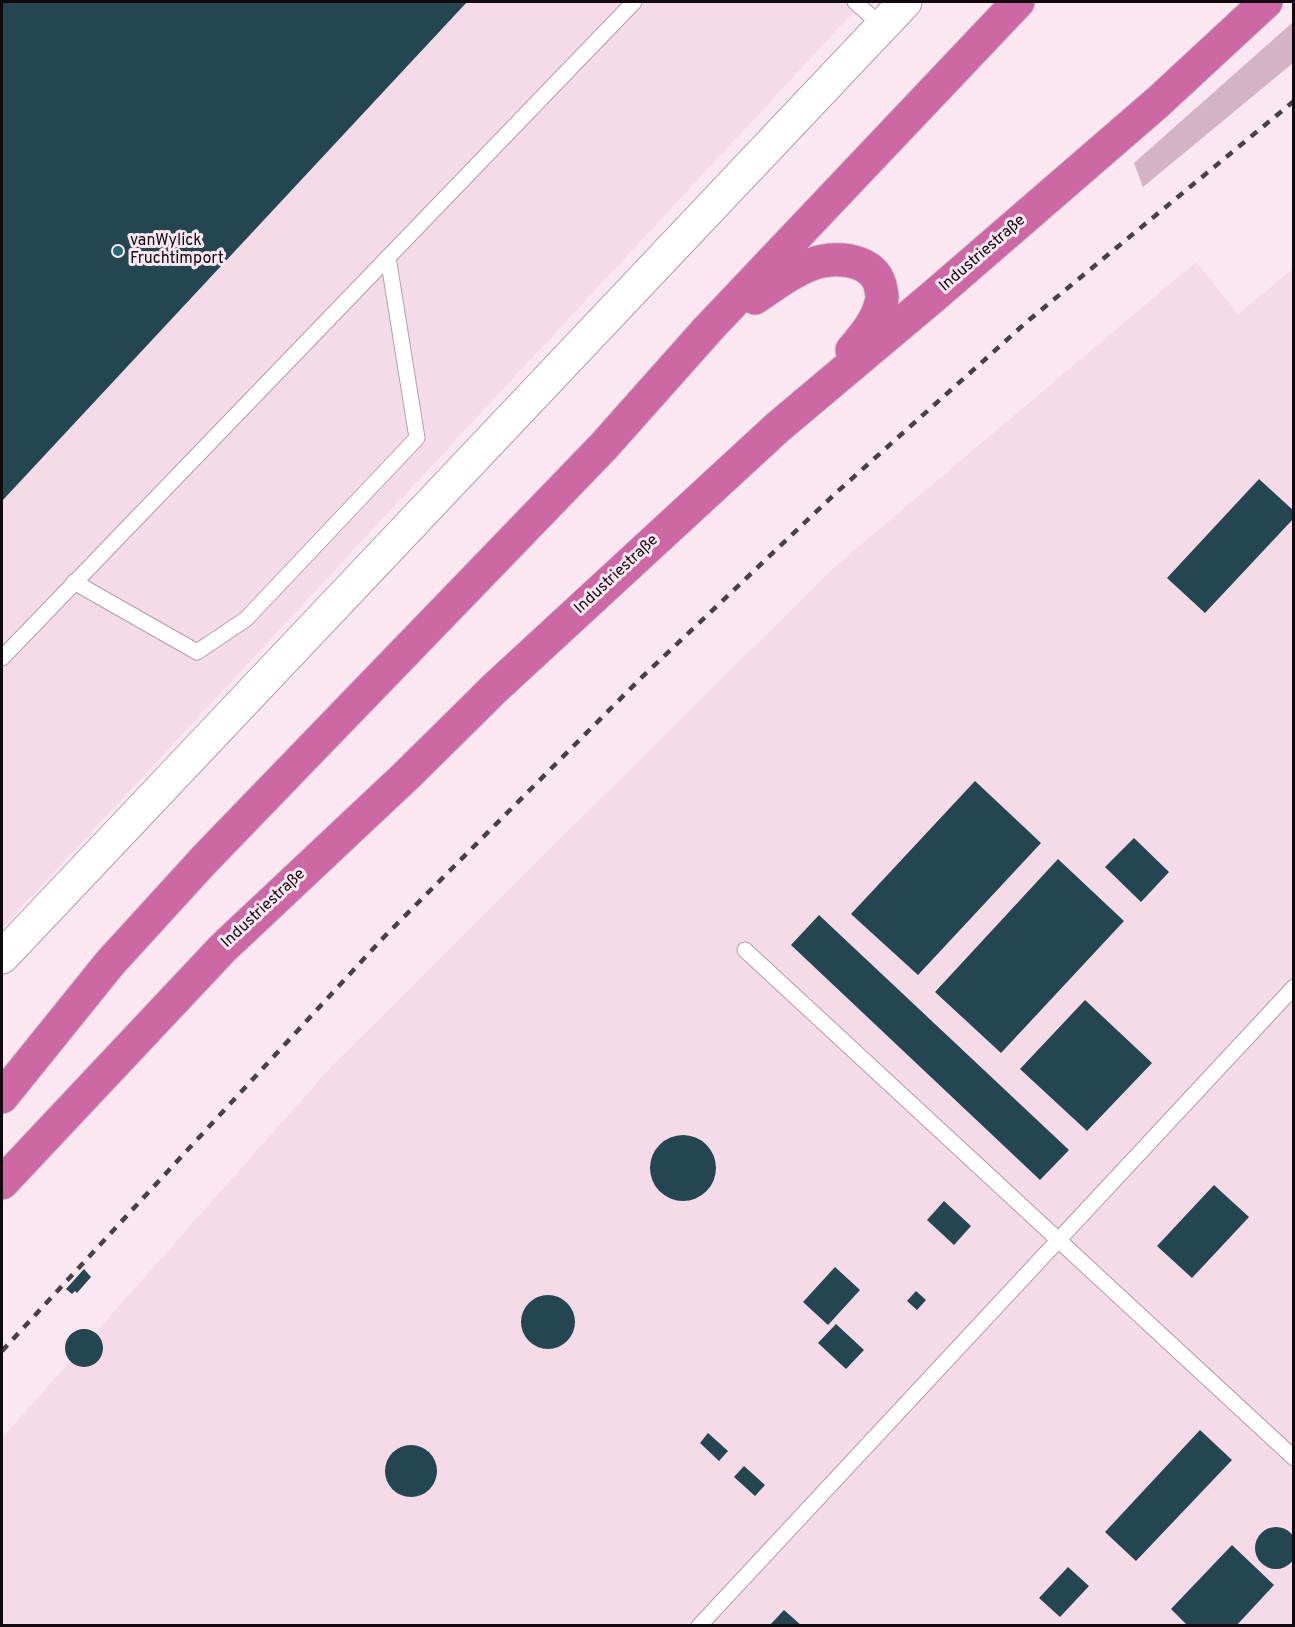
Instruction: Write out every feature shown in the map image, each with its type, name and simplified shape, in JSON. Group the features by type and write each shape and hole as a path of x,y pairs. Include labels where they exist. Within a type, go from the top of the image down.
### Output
{"highway":[{"path":"2,1098 110,963 204,860 603,447 708,329 1018,2"},
{"name":"Industriestraße","path":"2,1183 223,948 407,775 495,688 778,427 1096,156 1266,2"},
{"path":"708,329 788,276 822,261 843,260 865,265 880,279 883,301 871,328 852,351 778,427"}],"street":[{"path":"2,957 904,2"}],"lane":[{"path":"2,657 634,2"},
{"path":"855,2 882,26"},
{"path":"74,582 197,652 246,619 417,438 388,257"},
{"path":"745,950 1293,1458"},
{"path":"699,1626 1293,987"}],"shaded area":[{"path":"2,2 863,2 2,928"},
{"path":"1293,22 1293,63 1143,187 1134,163"},
{"path":"1196,262 1238,314 1293,269 1293,1625 2,1626 2,1438 332,1066 831,570"}],"building":[{"name":"vanWylick Fruchtimport","path":"2,2 467,2 2,501"},
{"path":"1259,479 1294,511 1294,518 1205,613 1167,578"},
{"path":"975,781 1041,843 918,975 851,914"},
{"path":"1134,838 1169,872 1141,902 1105,867"},
{"path":"1058,859 1124,921 1001,1053 935,992"},
{"path":"819,915 1069,1150 1040,1180 791,945"},
{"path":"1085,1000 1152,1063 1087,1131 1020,1069"},
{"path":"683,1135 696,1138 706,1145 713,1155 716,1168 713,1181 706,1191 696,1198 683,1201 670,1198 660,1191 653,1181 650,1168 653,1155 660,1145 670,1138"},
{"path":"1214,1185 1249,1217 1192,1278 1157,1246"},
{"path":"944,1201 971,1226 954,1245 927,1220"},
{"path":"835,1267 860,1290 828,1325 803,1302"},
{"path":"84,1269 91,1277 77,1293 75,1291 72,1294 66,1289"},
{"path":"916,1291 926,1300 917,1310 907,1301"},
{"path":"548,1295 558,1297 567,1303 573,1312 575,1322 573,1332 567,1341 558,1347 548,1349 538,1347 529,1341 523,1332 521,1322 523,1312 529,1303 538,1297"},
{"path":"836,1324 864,1350 846,1369 818,1343"},
{"path":"84,1329 97,1335 103,1348 97,1361 84,1367 71,1361 65,1348 71,1335"},
{"path":"1200,1430 1232,1460 1136,1561 1105,1532"},
{"path":"708,1433 728,1451 719,1461 700,1443"},
{"path":"411,1445 425,1449 433,1457 437,1471 433,1485 425,1493 411,1497 397,1493 389,1485 385,1471 389,1457 397,1449"},
{"path":"744,1466 765,1485 755,1496 734,1477"},
{"path":"1276,1527 1291,1533 1297,1548 1291,1563 1276,1569 1261,1563 1255,1548 1261,1533"},
{"path":"1232,1545 1274,1585 1236,1626 1188,1626 1171,1609"},
{"path":"1068,1567 1089,1586 1060,1617 1039,1598"},
{"path":"784,1610 802,1626 769,1626"}],"railway":[{"path":"2,1351 384,937 640,679 837,492 1029,320 1294,101"}],"place":[{"name":"vanWylick Fruchtimport","path":"118,251"}]}
